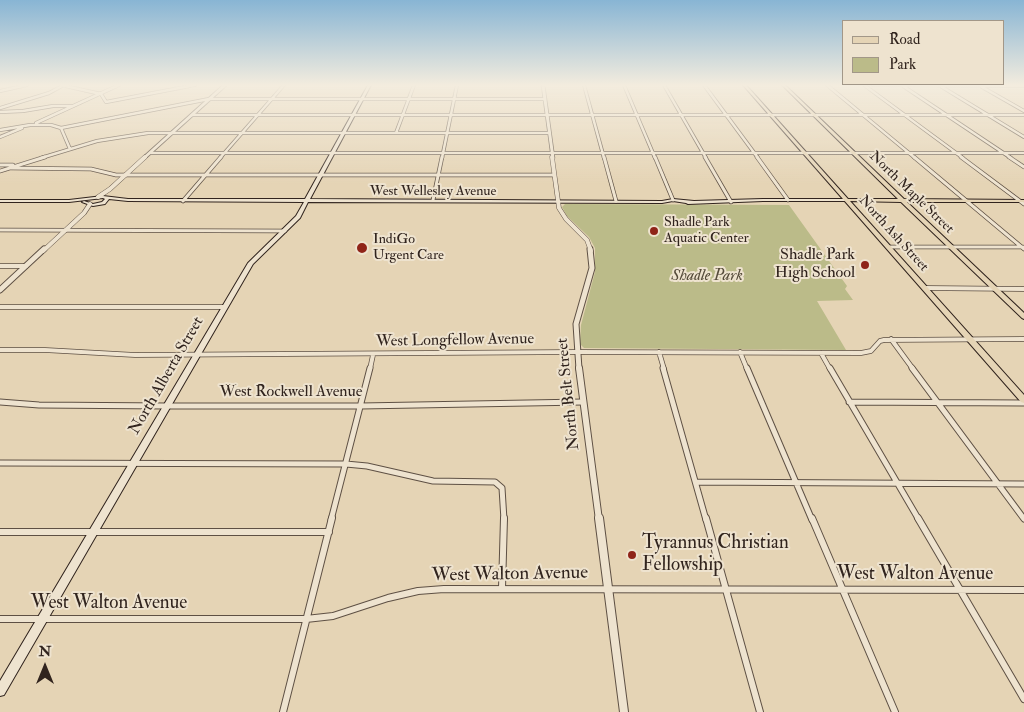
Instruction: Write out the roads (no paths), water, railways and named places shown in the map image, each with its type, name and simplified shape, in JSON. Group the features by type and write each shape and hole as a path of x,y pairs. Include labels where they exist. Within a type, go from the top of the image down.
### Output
{"main road":[{"name":"North Alberta Street","path":"0,691 255,258 297,220 310,202 321,175 352,118"},
{"name":"North Ash Street","path":"773,118 1024,401"},
{"name":"North Maple Street","path":"817,118 1024,317"},
{"name":"West Wellesley Avenue","path":"93,201 107,198 183,201 402,203 549,203 554,201"},
{"path":"100,203 107,198"},
{"name":"West Wellesley Avenue","path":"93,201 100,203 128,200"},
{"path":"388,200 402,203 422,200"},
{"name":"West Wellesley Avenue","path":"310,202 433,200 678,203 1023,202"},
{"name":"West Wellesley Avenue","path":"662,202 673,200 692,202"},
{"name":"West Wellesley Avenue","path":"761,203 789,202 788,200 847,202"},
{"path":"0,201 93,201"}],"street":[{"path":"0,137 50,118"},
{"path":"0,130 30,125 51,125 61,128 111,118"},
{"path":"84,213 93,201 110,189 188,118"},
{"path":"183,201 255,118"},
{"path":"396,133 402,118"},
{"path":"433,200 450,118"},
{"name":"North Belt Street","path":"547,118 554,175 554,201 562,214 587,240 592,255 592,268 576,324 577,352 624,712"},
{"path":"594,118 616,201"},
{"path":"638,118 673,200"},
{"path":"684,118 731,202"},
{"path":"728,118 788,200"},
{"path":"867,118 1023,248"},
{"path":"908,118 1023,202"},
{"path":"951,118 1024,168"},
{"path":"994,118 1024,136"},
{"path":"46,120 51,125"},
{"path":"61,128 70,149"},
{"path":"0,171 70,149 123,136 173,132 549,133"},
{"path":"151,153 1024,153"},
{"path":"0,165 17,165"},
{"path":"11,168 95,170 126,175 554,175"},
{"path":"107,198 110,189"},
{"path":"0,290 84,213 100,203"},
{"path":"0,230 286,231"},
{"path":"888,247 1023,248"},
{"path":"0,266 26,266"},
{"path":"925,288 1024,288"},
{"path":"0,307 225,307"},
{"path":"891,339 1024,519"},
{"name":"West Longfellow Avenue","path":"0,350 45,350 135,355 373,355 577,352 866,353 880,341 891,339 1024,339"},
{"path":"659,352 760,712"},
{"path":"740,352 895,712"},
{"path":"820,353 1024,699"},
{"path":"283,712 373,355"},
{"path":"849,402 1024,401"},
{"name":"West Rockwell Avenue","path":"0,402 38,405 361,406 583,402"},
{"path":"0,463 346,464 367,466 433,481 490,482 500,486 504,500 502,588"},
{"path":"696,482 1024,484"},
{"path":"0,532 329,532"},
{"name":"West Walton Avenue","path":"0,619 306,620 333,616 388,598 444,589 1024,590"}],"place":[{"name":"Shadle Park Aquatic Center","path":"654,231"},
{"name":"IndiGo Urgent Care","path":"362,248"},
{"name":"Shadle Park High School","path":"865,265"},
{"name":"Tyrannus Christian Fellowship","path":"632,555"}],"park label":[{"name":"Shadle Park","path":"707,277"}]}
